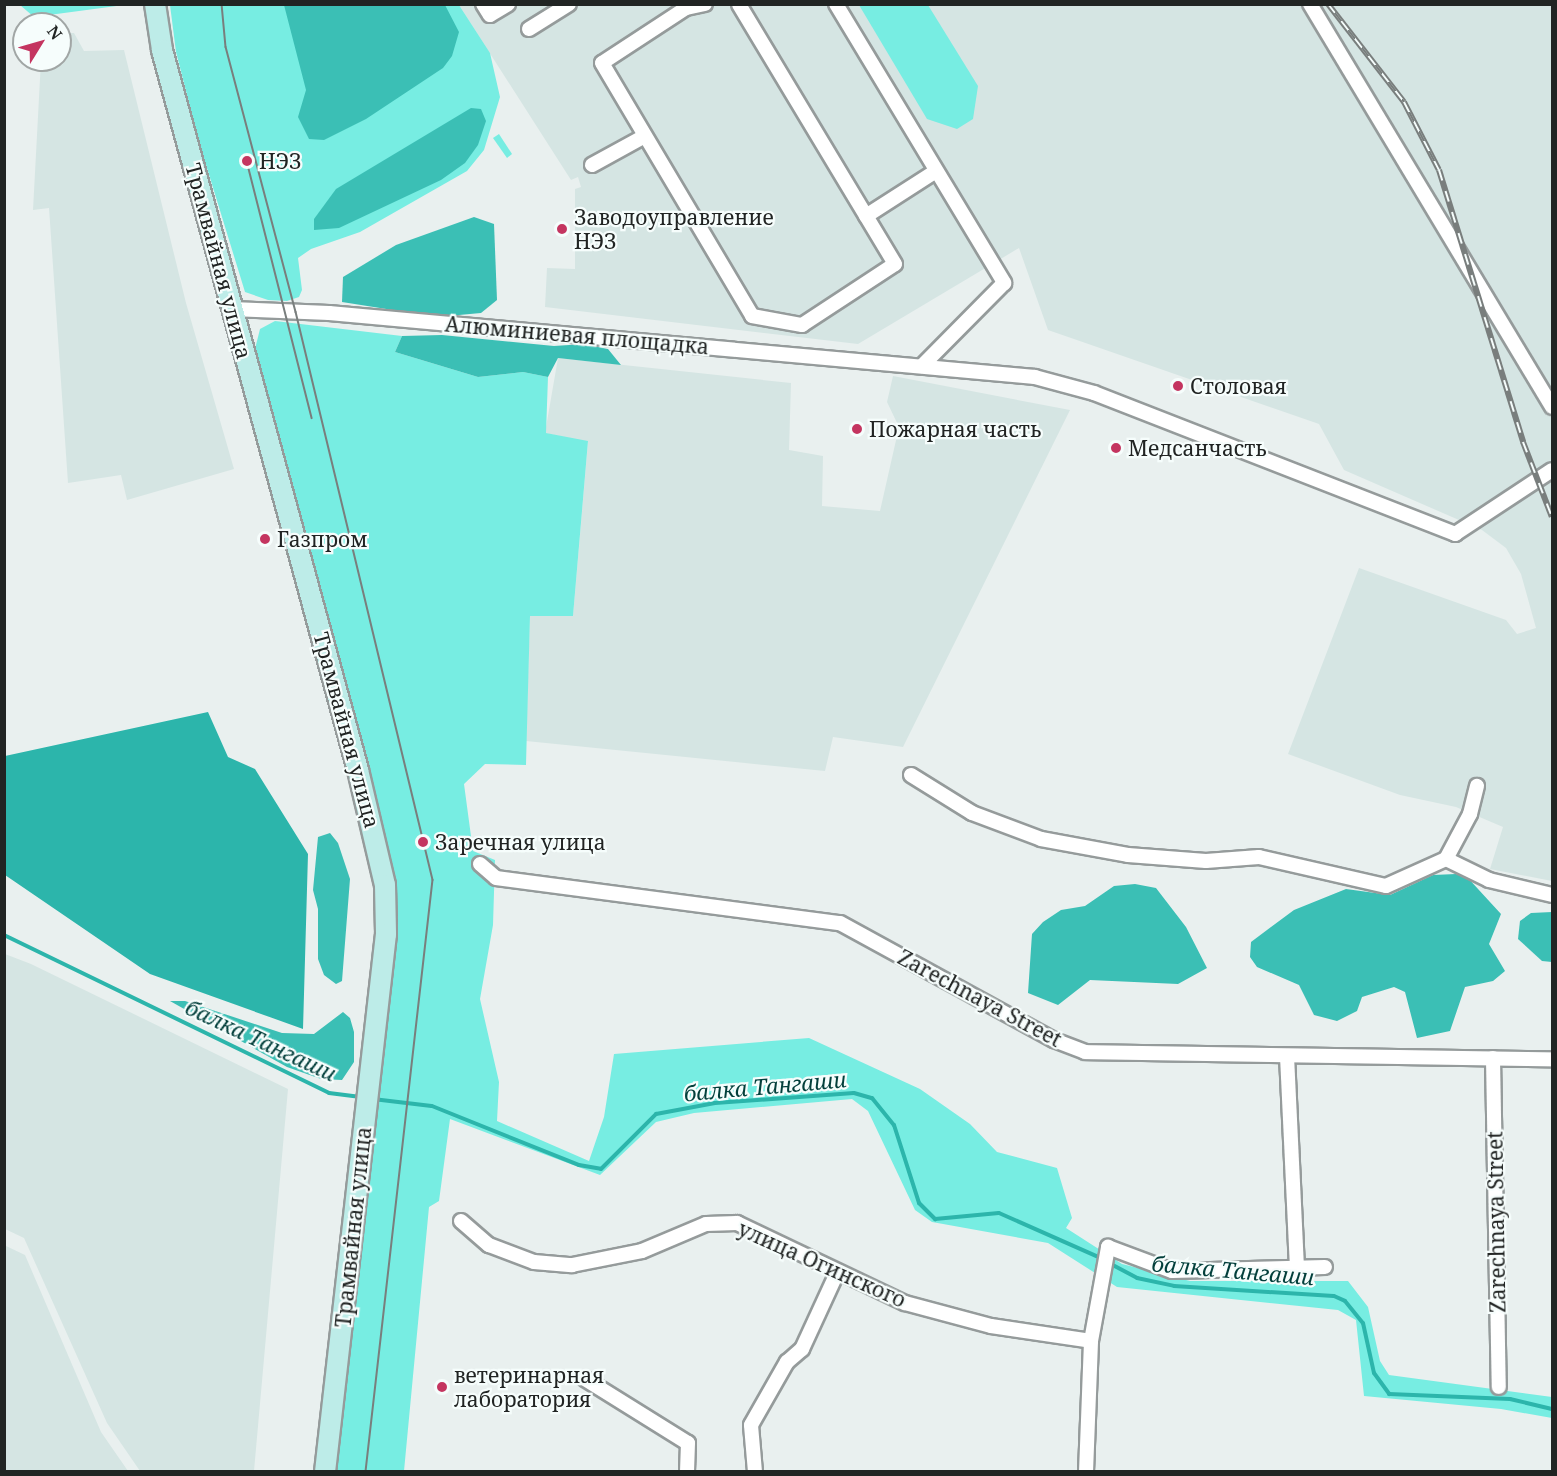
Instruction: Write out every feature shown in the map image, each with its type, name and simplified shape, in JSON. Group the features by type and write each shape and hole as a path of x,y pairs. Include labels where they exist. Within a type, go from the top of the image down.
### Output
{"main road":[{"name":"Трамвайная улица","path":"155,4 162,50 358,770 385,885 386,934 325,1472"}],"street":[{"path":"483,4 490,15 508,4"},
{"path":"529,29 569,4"},
{"path":"705,4 686,6 602,63 752,316 802,325 895,264 739,4"},
{"path":"836,4 1004,283 922,366"},
{"path":"1310,4 1552,407"},
{"path":"592,165 645,136"},
{"path":"866,216 936,171"},
{"name":"Алюминиевая площадка","path":"232,309 329,313 1035,377 1094,393 1455,534 1552,470"},
{"path":"911,774 972,813 1041,839 1128,855 1206,861 1259,857 1386,886 1446,859 1470,814 1477,786"},
{"path":"1446,859 1489,880 1552,895"},
{"name":"Zarechnaya Street","path":"480,864 496,878 840,923 1054,1040 1085,1052 1552,1059"},
{"path":"1287,1056 1297,1268"},
{"name":"Zarechnaya Street","path":"1493,1058 1499,1387"},
{"name":"улица Огинского","path":"461,1221 489,1245 534,1262 572,1265 642,1251 706,1224 737,1223 837,1273 905,1303 991,1326 1091,1341"},
{"path":"1086,1472 1091,1341 1108,1247 1172,1271 1325,1267"},
{"path":"755,1472 751,1425 787,1362 802,1349 837,1273"},
{"path":"585,1379 688,1443 687,1472"}],"shaded area":[{"path":"20,5 124,5 72,12 28,12"},
{"path":"170,5 459,5 490,53 500,97 484,150 467,171 360,232 311,249 298,258 302,290 299,297 287,301 268,300 245,292 199,142 176,52"},
{"path":"284,5 445,5 459,32 452,56 443,68 366,119 324,140 309,139 298,117 306,90"},
{"path":"459,5 1552,5 1552,881 1490,869 1503,827 1456,807 1400,795 1288,754 1359,568 1506,620 1517,634 1536,628 1521,574 1506,548 1482,530 1344,470 1319,424 1048,330 1019,248 858,344 545,307 547,268 575,269 575,189 581,187 578,177 571,180"},
{"path":"859,5 928,5 978,86 973,119 957,129 927,119"},
{"path":"72,33 84,51 124,50 186,303 234,469 127,500 121,475 68,483 49,208 33,210 40,72 72,72"},
{"path":"471,108 481,109 486,121 478,145 465,163 441,180 339,228 314,230 314,219 336,189"},
{"path":"499,134 512,154 507,158 493,138"},
{"path":"474,217 494,224 497,300 481,313 437,317 342,302 343,277 396,245"},
{"path":"275,321 402,336 395,352 478,377 523,372 548,377 546,433 588,441 573,616 530,616 526,765 485,764 464,784 473,851 495,860 493,925 480,999 499,1082 497,1121 589,1161 604,1117 614,1054 809,1038 920,1089 970,1124 997,1152 1057,1168 1072,1218 1066,1228 1122,1264 1190,1281 1348,1281 1368,1307 1380,1361 1389,1375 1552,1397 1552,1418 1501,1409 1364,1396 1356,1320 1338,1310 1117,1287 1048,1243 932,1222 915,1210 868,1111 852,1099 694,1113 656,1122 600,1175 450,1119 439,1201 429,1207 404,1471 333,1471 393,883 255,349 260,329"},
{"path":"442,335 554,346 584,344 608,349 621,365 558,358 548,377 523,372 478,377 395,352 402,336"},
{"path":"558,358 791,383 789,450 823,456 822,506 880,511 899,427 887,402 893,376 1070,410 903,747 833,737 825,771 526,741 530,615 573,616 588,442 545,433"},
{"path":"208,712 228,757 255,769 308,854 303,1029 150,974 5,875 5,756"},
{"path":"330,833 338,843 350,879 342,981 336,984 324,975 318,959 318,909 313,890 318,837"},
{"path":"1456,874 1467,877 1501,914 1489,944 1505,971 1493,981 1465,987 1450,1031 1417,1038 1405,992 1394,987 1362,997 1357,1011 1337,1021 1314,1015 1299,985 1257,967 1250,957 1251,942 1294,910 1346,889 1390,895 1433,875"},
{"path":"1135,884 1156,888 1186,927 1207,968 1178,984 1090,980 1058,1005 1028,993 1032,934 1043,922 1061,910 1085,906 1114,886"},
{"path":"1552,912 1552,962 1542,961 1518,939 1520,921 1531,913"},
{"path":"5,954 31,964 288,1089 254,1471 140,1471 107,1423 24,1238 5,1229"},
{"path":"170,1001 185,1001 282,1033 314,1034 343,1012 350,1018 354,1032 354,1062 342,1080 321,1079 287,1067"},
{"path":"6,1246 25,1255 101,1432 128,1471 5,1471"}],"waterway":[{"name":"балка Тангаши","path":"4,935 329,1093 363,1097"},
{"name":"балка Тангаши","path":"373,1099 432,1106 579,1165 601,1169 656,1114 715,1103 854,1093 872,1098 894,1125 919,1203 935,1219 999,1213 1103,1259"},
{"name":"балка Тангаши","path":"1109,1263 1137,1278 1174,1286 1334,1296 1345,1301 1363,1323 1374,1373 1389,1394 1510,1399 1552,1409"}],"tram line":[{"path":"222,4 226,47 296,312 433,880 366,1472"},
{"path":"248,165 312,418"}],"railway":[{"path":"1328,4 1404,102 1439,170 1523,442 1552,517"}],"place":[{"name":"НЭЗ","path":"247,161"},
{"name":"Заводоуправление НЭЗ","path":"562,229"},
{"name":"Столовая","path":"1178,386"},
{"name":"Пожарная часть","path":"857,429"},
{"name":"Медсанчасть","path":"1116,448"},
{"name":"Газпром","path":"265,539"},
{"name":"Заречная улица","path":"423,842"},
{"name":"ветеринарная лаборатория","path":"442,1387"}]}
